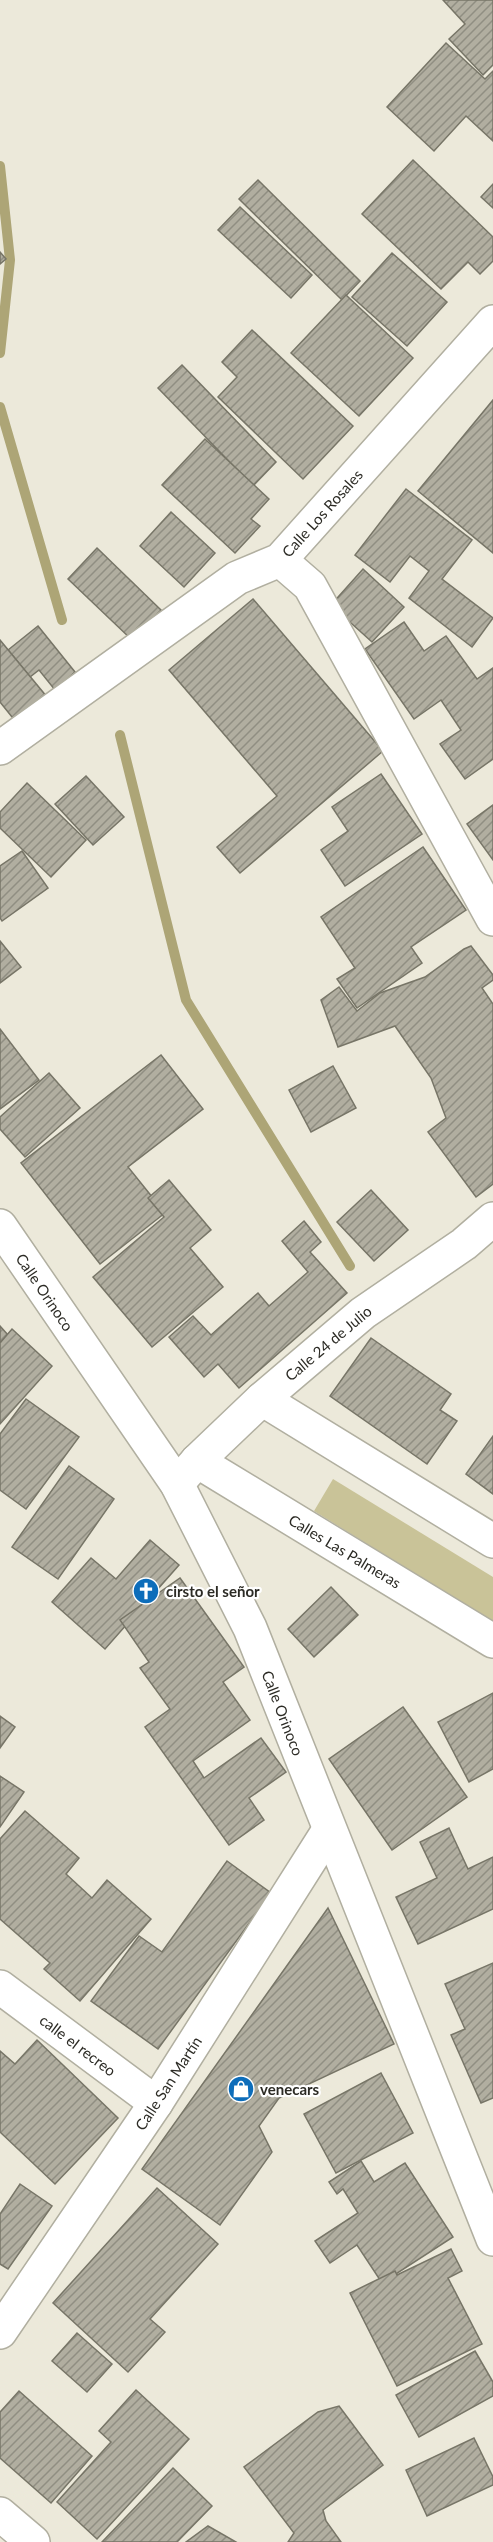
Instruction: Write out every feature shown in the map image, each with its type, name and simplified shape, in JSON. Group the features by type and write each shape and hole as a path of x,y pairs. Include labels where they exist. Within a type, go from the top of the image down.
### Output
{"street":[{"name":"Calle Los Rosales","path":"0,748 237,578 280,560 493,322"},
{"path":"280,560 310,586 493,919"},
{"name":"Calle 24 de Julio","path":"187,1473 262,1399 363,1313 464,1244 493,1219"},
{"name":"Calle Orinoco","path":"0,1226 187,1473 493,2239"},
{"path":"262,1399 493,1540"},
{"name":"Calles Las Palmeras","path":"187,1473 493,1641"},
{"name":"Calle San Martín","path":"0,2332 156,2103 329,1830"},
{"name":"calle el recreo","path":"0,1987 156,2103"},
{"path":"0,2514 33,2542"}],"shaded area":[{"path":"333,1479 493,1577 493,1622 314,1511"}],"building":[{"path":"443,0 493,0 493,65 483,75 449,39 465,24"},
{"path":"446,43 485,79 493,71 493,141 466,116 434,151 387,107"},
{"path":"413,160 493,237 493,261 480,274 468,262 441,289 362,214"},
{"path":"258,180 360,281 342,300 239,199"},
{"path":"493,184 493,208 481,197"},
{"path":"240,207 312,275 291,298 218,230"},
{"path":"0,252 6,259 0,264"},
{"path":"392,253 447,302 407,346 352,297"},
{"path":"346,295 413,358 359,416 291,353"},
{"path":"252,330 353,426 303,479 218,397 237,377 222,362"},
{"path":"182,365 276,462 253,486 158,388"},
{"path":"493,400 493,553 418,491"},
{"path":"205,439 269,499 251,519 260,526 235,553 162,485"},
{"path":"406,489 472,540 442,579 493,618 472,647 409,598 429,571 410,556 390,582 355,555"},
{"path":"171,512 215,553 184,587 140,546"},
{"path":"97,548 161,610 132,640 68,579"},
{"path":"363,569 404,607 372,642 331,605"},
{"path":"253,599 383,751 240,873 217,847 277,796 169,670"},
{"path":"404,622 424,651 446,636 477,679 493,668 493,759 465,779 440,744 461,730 441,700 414,719 365,649"},
{"path":"38,626 75,672 55,690 39,670 30,677 8,650"},
{"path":"0,640 47,697 16,722 0,702"},
{"path":"381,774 422,834 345,886 321,850 348,831 332,807"},
{"path":"86,776 124,817 93,845 55,804"},
{"path":"27,783 86,840 51,877 0,828 0,812"},
{"path":"493,805 493,860 467,824"},
{"path":"423,847 466,910 411,947 422,963 357,1008 337,979 355,968 321,917"},
{"path":"22,851 48,888 2,921 0,918 0,866"},
{"path":"0,941 21,967 0,983"},
{"path":"471,946 493,975 493,980 482,988 493,1004 493,1184 476,1197 428,1132 446,1118 431,1078 395,1026 338,1047 321,1000 339,987 357,1011 380,993 425,977"},
{"path":"0,1029 39,1080 0,1109"},
{"path":"161,1055 203,1109 128,1167 165,1213 100,1264 21,1163"},
{"path":"333,1066 356,1108 311,1132 289,1090"},
{"path":"49,1073 80,1108 25,1157 0,1129 0,1117"},
{"path":"169,1180 211,1230 190,1248 223,1287 152,1347 93,1277 164,1217 148,1198"},
{"path":"371,1190 408,1230 374,1261 337,1222"},
{"path":"304,1221 321,1242 310,1252 347,1293 239,1388 218,1364 204,1377 169,1337 193,1316 211,1335 258,1293 269,1306 308,1272 282,1241"},
{"path":"0,1326 8,1335 0,1343"},
{"path":"12,1329 52,1366 0,1424 0,1343"},
{"path":"371,1338 451,1394 440,1410 457,1421 427,1464 330,1396"},
{"path":"26,1399 79,1437 26,1509 0,1490 0,1434"},
{"path":"493,1436 493,1494 466,1474"},
{"path":"69,1466 114,1499 58,1579 12,1547"},
{"path":"150,1540 179,1565 105,1649 52,1602 91,1558 116,1579"},
{"path":"180,1578 244,1667 223,1682 250,1720 193,1761 204,1778 261,1738 286,1772 249,1798 264,1820 229,1845 145,1727 170,1709 140,1668 149,1662 120,1620"},
{"path":"331,1587 358,1615 314,1657 288,1629"},
{"path":"493,1693 493,1769 469,1782 438,1722"},
{"path":"403,1707 467,1797 392,1850 329,1759"},
{"path":"0,1716 15,1727 0,1748"},
{"path":"0,1776 24,1792 0,1827"},
{"path":"25,1811 79,1858 66,1874 92,1898 107,1880 151,1919 80,2001 44,1969 50,1963 0,1919 0,1839"},
{"path":"449,1828 468,1869 493,1857 493,1909 418,1944 396,1897 437,1878 420,1842"},
{"path":"227,1861 271,1893 158,2049 91,2001 139,1936 162,1952"},
{"path":"328,1908 394,2044 279,2098 259,2126 272,2152 220,2225 142,2169"},
{"path":"493,1963 493,2098 481,2103 451,2035 465,2029 445,1984"},
{"path":"37,2040 118,2118 55,2184 0,2132 0,2051 15,2064"},
{"path":"381,2073 413,2133 336,2173 304,2114"},
{"path":"361,2161 374,2182 405,2163 453,2237 382,2283 357,2245 330,2263 315,2241 358,2213 343,2189 337,2194 329,2182"},
{"path":"20,2184 52,2206 8,2269 0,2264 0,2214"},
{"path":"157,2188 218,2244 150,2319 165,2332 128,2372 53,2303"},
{"path":"451,2249 462,2271 448,2278 482,2344 397,2386 350,2293 395,2271 397,2275"},
{"path":"77,2333 112,2364 87,2392 52,2361"},
{"path":"475,2351 493,2382 493,2396 419,2437 396,2395"},
{"path":"136,2390 189,2439 97,2539 57,2502 111,2442 99,2431"},
{"path":"19,2391 92,2456 51,2503 0,2458 0,2412"},
{"path":"339,2406 383,2465 323,2510 326,2521 341,2542 288,2542 294,2533 244,2467 318,2412"},
{"path":"474,2438 493,2477 493,2485 427,2516 406,2470"},
{"path":"173,2468 212,2506 177,2542 102,2542"},
{"path":"208,2526 236,2542 186,2542"}],"waterway":[{"path":"0,166 10,260 0,353"},
{"path":"0,407 62,620"},
{"path":"120,735 186,1000 350,1266"}],"place":[{"name":"cirsto el señor","path":"146,1591"},
{"name":"venecars","path":"241,2089"}]}
